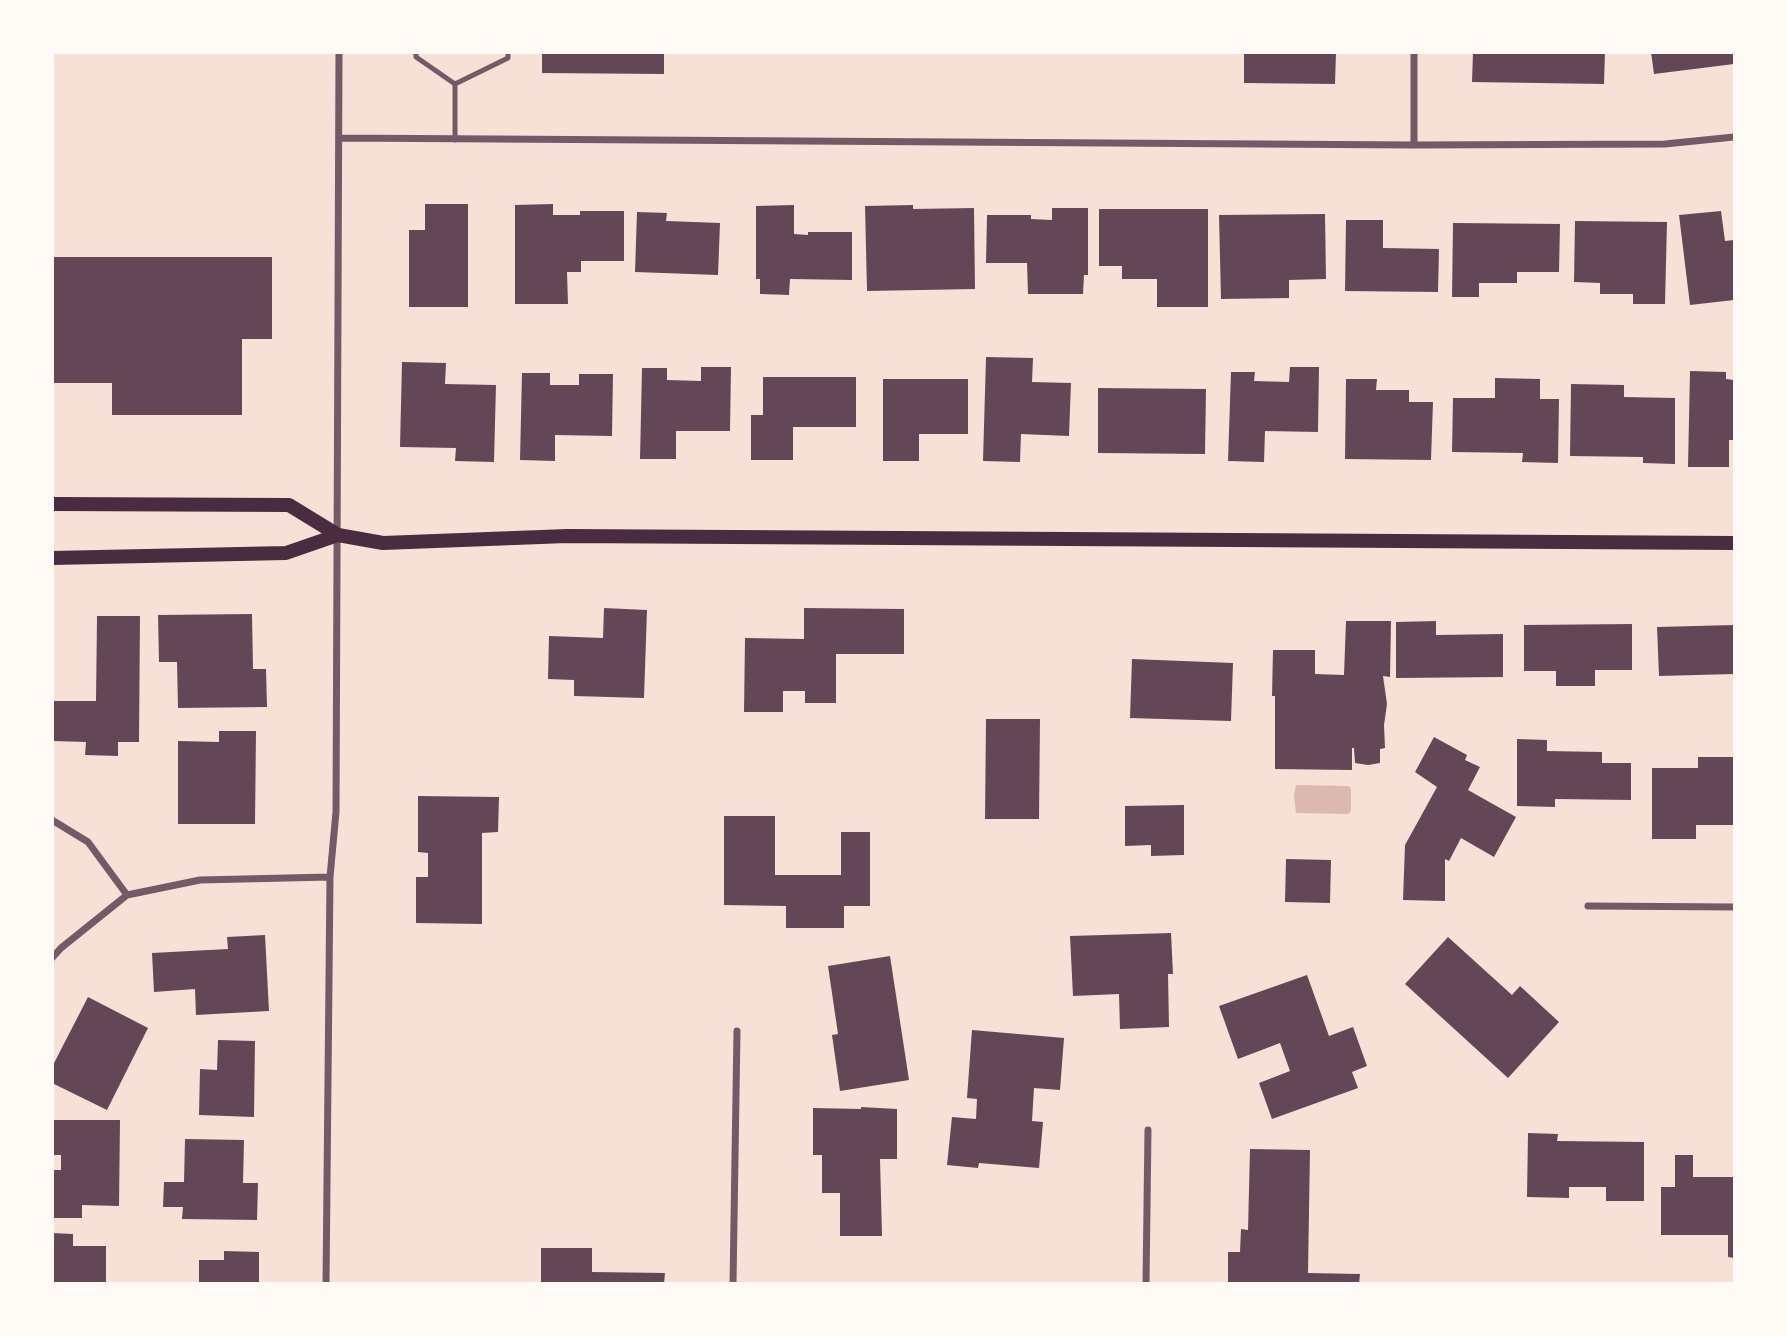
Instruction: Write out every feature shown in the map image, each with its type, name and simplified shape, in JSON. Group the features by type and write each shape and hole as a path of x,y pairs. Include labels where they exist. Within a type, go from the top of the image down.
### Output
{"main road":[{"path":"52,503 289,505 338,535 383,543 567,536 1734,542"},
{"path":"52,558 286,553 338,535"}],"street":[{"path":"326,1283 330,877 337,812 339,52"},
{"path":"1414,52 1414,145"},
{"path":"340,138 1414,145 1665,144 1734,137"},
{"path":"52,820 88,842 127,895"},
{"path":"52,958 127,895 200,880 330,877"},
{"path":"1588,906 1734,907"},
{"path":"733,1283 737,1031"},
{"path":"1146,1283 1148,1130"}],"lane":[{"path":"416,52 416,57 455,84"},
{"path":"455,84 508,58 508,52"},
{"path":"455,84 455,140"}],"shaded area":[{"path":"1296,785 1348,786 1351,788 1351,811 1348,814 1296,813"}],"building":[{"path":"542,52 664,52 664,74 542,73"},
{"path":"1244,52 1336,52 1335,84 1244,83"},
{"path":"1473,52 1605,52 1604,84 1472,82"},
{"path":"1651,52 1734,52 1734,64 1654,74"},
{"path":"425,204 468,204 468,307 409,307 409,230 425,230"},
{"path":"553,204 553,215 580,215 580,211 624,211 624,261 581,261 581,272 567,272 568,304 515,304 515,205"},
{"path":"794,205 794,234 852,232 852,280 790,279 789,295 760,294 760,279 756,279 756,206"},
{"path":"913,205 913,209 974,208 975,289 867,291 865,206"},
{"path":"1052,208 1088,208 1088,275 1084,275 1083,294 1028,294 1027,263 986,263 987,215 1031,215 1031,219 1052,220"},
{"path":"1099,209 1208,209 1208,307 1157,307 1157,279 1122,279 1122,266 1099,266"},
{"path":"1721,211 1725,241 1734,240 1734,300 1690,305 1679,215"},
{"path":"637,212 667,213 666,221 720,223 718,275 635,272"},
{"path":"1325,214 1326,279 1289,280 1289,298 1221,299 1219,215"},
{"path":"1346,220 1383,220 1383,248 1439,249 1438,292 1345,291"},
{"path":"1575,221 1667,222 1665,304 1633,304 1633,294 1600,294 1600,283 1574,282"},
{"path":"1453,223 1560,224 1559,272 1517,272 1517,283 1479,283 1479,297 1452,297"},
{"path":"52,257 272,257 272,339 242,339 242,415 112,415 112,383 52,383"},
{"path":"986,357 1033,358 1032,382 1071,383 1069,436 1021,434 1020,462 983,461"},
{"path":"402,362 446,363 445,384 496,385 494,462 455,461 456,448 400,447"},
{"path":"701,367 731,367 730,431 676,431 676,459 640,459 642,368 667,368 667,380 701,381"},
{"path":"1290,367 1319,367 1318,432 1265,431 1264,462 1228,461 1231,372 1255,372 1254,381 1289,382"},
{"path":"1690,371 1726,372 1726,379 1734,380 1734,440 1729,440 1729,467 1688,467"},
{"path":"522,373 550,373 550,385 579,385 579,374 613,374 612,436 555,435 555,461 520,460"},
{"path":"763,377 856,377 856,427 793,427 793,460 751,460 751,415 763,415"},
{"path":"1495,378 1540,379 1540,399 1559,399 1558,463 1522,462 1523,453 1452,452 1453,398 1495,398"},
{"path":"883,379 968,379 968,434 919,434 919,461 883,461"},
{"path":"1346,379 1377,379 1376,390 1409,390 1409,402 1433,402 1431,460 1345,459"},
{"path":"1571,384 1624,385 1624,397 1675,398 1675,464 1643,463 1643,457 1570,456"},
{"path":"1098,388 1206,389 1205,454 1098,453"},
{"path":"604,608 647,610 644,698 574,696 574,680 548,679 549,636 603,638"},
{"path":"804,608 904,609 904,654 836,654 836,703 805,703 805,691 783,691 783,712 744,712 745,638 804,639"},
{"path":"252,614 253,669 266,669 267,707 178,708 177,662 159,662 158,615"},
{"path":"97,616 140,616 139,742 118,742 118,756 85,755 86,742 52,741 52,701 96,701"},
{"path":"1346,621 1391,621 1390,677 1383,676 1387,704 1385,748 1380,749 1380,763 1355,763 1352,748 1352,770 1275,769 1273,650 1315,650 1315,674 1344,675"},
{"path":"1436,621 1436,635 1503,634 1503,677 1396,678 1396,622"},
{"path":"1632,624 1632,670 1595,670 1595,686 1556,686 1556,671 1524,671 1524,625"},
{"path":"1734,625 1734,674 1659,676 1657,627"},
{"path":"1132,659 1233,663 1231,721 1130,718"},
{"path":"986,719 1040,719 1039,819 985,819"},
{"path":"219,731 256,731 255,824 178,824 178,741 219,742"},
{"path":"1434,737 1467,755 1465,760 1480,767 1468,790 1516,817 1494,857 1461,838 1449,861 1445,859 1445,901 1403,900 1405,845 1437,787 1415,772"},
{"path":"1517,739 1547,740 1547,751 1602,752 1602,763 1631,763 1631,800 1555,799 1555,807 1517,806"},
{"path":"1698,757 1733,757 1734,825 1696,825 1696,839 1652,839 1652,768 1698,768"},
{"path":"418,796 499,797 498,832 482,833 482,924 416,923 416,877 428,877 428,853 418,852"},
{"path":"1184,805 1184,855 1151,856 1151,845 1125,846 1125,806"},
{"path":"724,816 775,816 775,875 841,875 841,832 870,832 870,906 844,906 844,928 786,928 786,906 724,905"},
{"path":"1286,859 1331,860 1330,903 1285,902"},
{"path":"1171,933 1173,974 1168,974 1169,1027 1120,1029 1119,994 1073,996 1070,936"},
{"path":"265,935 269,1011 196,1015 195,989 154,992 152,953 228,949 227,937"},
{"path":"1448,937 1512,995 1520,986 1559,1022 1508,1078 1405,984"},
{"path":"890,956 909,1080 840,1091 832,1035 838,1034 828,966"},
{"path":"1307,975 1329,1036 1353,1027 1367,1066 1352,1072 1358,1088 1272,1119 1259,1083 1290,1071 1280,1043 1238,1059 1219,1006"},
{"path":"88,997 148,1028 107,1110 52,1083 52,1067"},
{"path":"972,1030 1064,1038 1060,1090 1034,1088 1032,1121 1043,1122 1039,1168 979,1163 978,1168 947,1165 952,1117 976,1119 977,1099 967,1098"},
{"path":"218,1040 255,1041 254,1117 199,1115 200,1069 217,1070"},
{"path":"813,1108 897,1109 897,1159 880,1159 882,1236 840,1236 840,1193 822,1193 822,1155 813,1155"},
{"path":"52,1120 120,1120 119,1206 82,1205 82,1218 52,1218 52,1170 61,1170 61,1155 52,1155"},
{"path":"1528,1133 1558,1134 1557,1141 1644,1142 1644,1201 1606,1201 1606,1187 1569,1187 1569,1198 1527,1197"},
{"path":"185,1139 244,1140 243,1183 258,1183 257,1220 182,1219 183,1207 163,1207 164,1182 184,1182"},
{"path":"1250,1149 1310,1150 1308,1273 1360,1274 1359,1284 1228,1284 1228,1252 1240,1252 1241,1229 1248,1230"},
{"path":"1675,1155 1693,1155 1693,1177 1734,1177 1734,1258 1728,1257 1728,1235 1661,1235 1661,1187 1675,1187"},
{"path":"52,1233 73,1234 73,1246 106,1246 106,1284 52,1284"},
{"path":"541,1248 592,1248 592,1272 665,1273 664,1284 541,1284"},
{"path":"224,1251 259,1252 259,1284 199,1284 199,1260 224,1260"}]}
